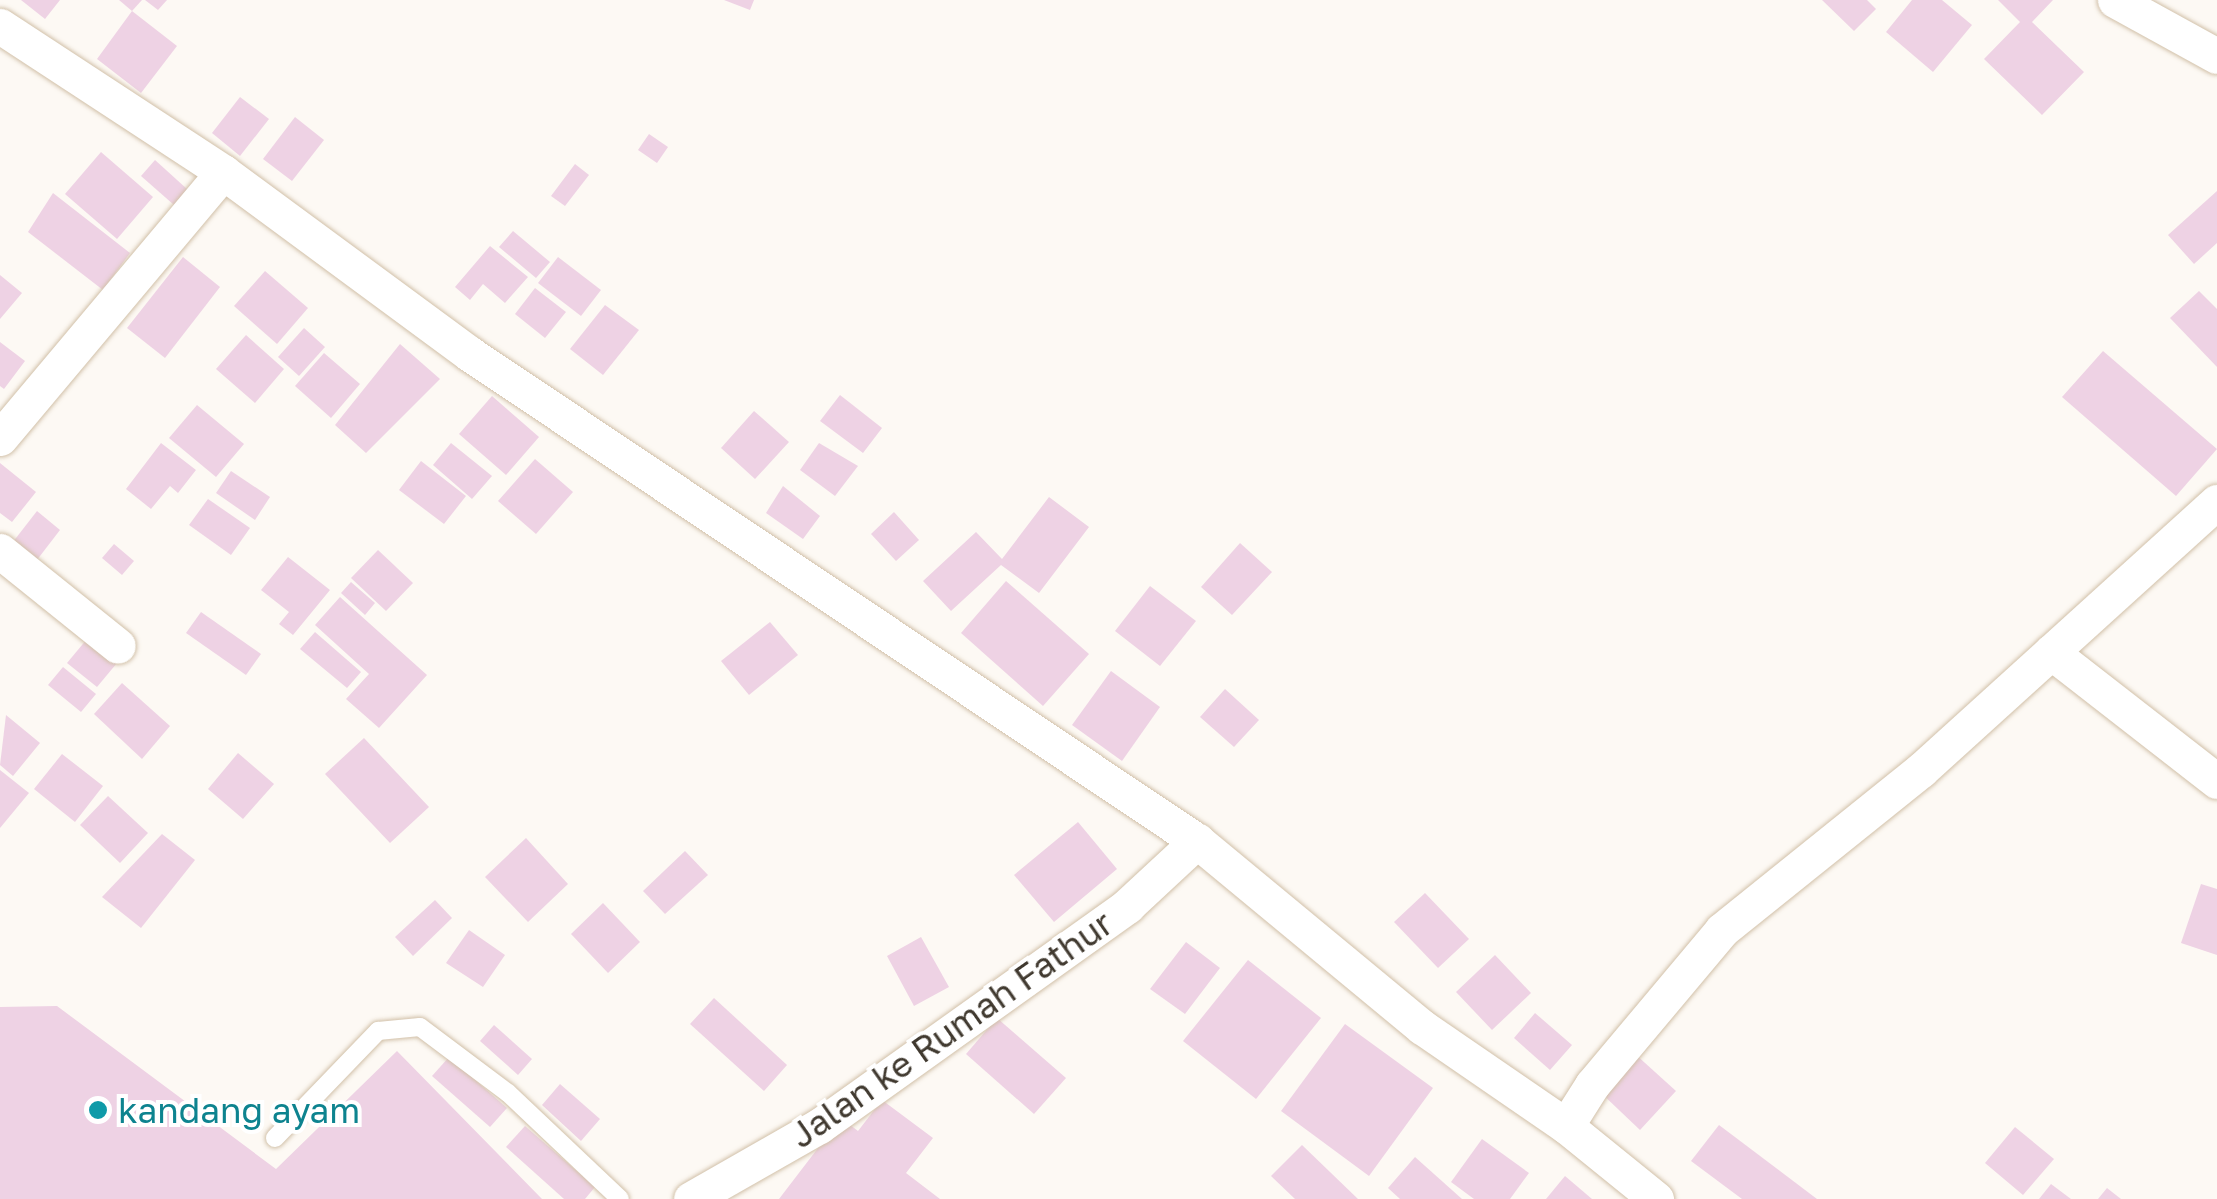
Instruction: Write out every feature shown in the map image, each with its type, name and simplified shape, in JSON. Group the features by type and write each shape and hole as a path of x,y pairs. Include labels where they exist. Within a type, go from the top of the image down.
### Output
{"street":[{"path":"2115,0 2217,56"},
{"path":"0,26 223,172 470,354 1197,841 1422,1027 1566,1126 1656,1199"},
{"path":"0,438 223,172"},
{"path":"1566,1126 1592,1085 1722,930 1921,770 2217,502"},
{"path":"0,551 118,646"},
{"path":"2051,652 2217,780"},
{"name":"Jalan ke Rumah Fathur","path":"691,1199 819,1126 1128,906 1197,841"}],"lane":[{"path":"276,1138 378,1031 420,1027 508,1092 620,1199"}],"building":[{"path":"21,0 60,0 45,19"},
{"path":"119,0 142,0 132,11"},
{"path":"145,0 167,0 158,10"},
{"path":"724,0 754,0 750,10"},
{"path":"1822,0 1867,0 1876,9 1854,31"},
{"path":"1912,0 1942,0 1972,25 1933,72 1886,32"},
{"path":"1998,0 2053,0 2032,22 2084,72 2042,115 1984,59 2020,22"},
{"path":"132,11 177,46 141,93 97,59"},
{"path":"240,97 269,119 240,156 212,133"},
{"path":"295,117 324,140 292,181 263,159"},
{"path":"649,134 668,147 657,163 638,150"},
{"path":"101,152 153,197 117,239 65,194"},
{"path":"155,160 187,189 174,205 141,176"},
{"path":"575,164 589,175 565,206 551,196"},
{"path":"2217,191 2217,243 2194,264 2168,235"},
{"path":"53,193 130,253 103,290 28,232"},
{"path":"513,231 550,262 536,278 499,247"},
{"path":"490,246 528,277 505,303 483,284 470,300 455,287"},
{"path":"183,257 220,287 165,358 127,328"},
{"path":"558,257 601,290 581,316 538,283"},
{"path":"265,271 308,308 277,344 234,306"},
{"path":"0,275 22,293 0,319"},
{"path":"535,288 566,312 545,338 515,314"},
{"path":"2199,291 2217,309 2217,367 2170,318"},
{"path":"605,305 639,330 603,375 570,349"},
{"path":"304,328 325,347 299,376 278,357"},
{"path":"246,335 284,369 255,403 216,369"},
{"path":"0,342 25,361 4,389 0,386"},
{"path":"400,344 440,379 366,453 335,425"},
{"path":"2103,351 2217,449 2176,496 2062,397"},
{"path":"324,353 360,384 331,418 295,386"},
{"path":"840,395 882,428 863,453 820,421"},
{"path":"492,396 539,437 506,475 459,434"},
{"path":"197,405 244,444 216,477 169,438"},
{"path":"754,411 789,442 755,479 721,448"},
{"path":"161,443 196,470 178,493 170,486 151,509 126,489"},
{"path":"451,443 492,476 472,499 433,465"},
{"path":"819,443 858,466 835,496 800,470"},
{"path":"535,459 573,492 536,534 498,501"},
{"path":"421,461 466,496 444,524 399,490"},
{"path":"0,463 36,492 12,522 0,513"},
{"path":"231,471 270,497 255,520 216,493"},
{"path":"783,486 820,516 803,539 766,513"},
{"path":"1049,497 1089,527 1039,593 1001,565 951,611 923,581 976,532 1002,559"},
{"path":"208,499 250,528 231,555 189,525"},
{"path":"37,511 60,530 30,569 9,547"},
{"path":"894,512 919,540 896,561 871,534"},
{"path":"1240,543 1272,572 1232,615 1201,587"},
{"path":"114,544 134,561 122,575 102,558"},
{"path":"378,550 413,583 386,611 351,578"},
{"path":"288,557 330,590 293,635 279,624 289,612 261,590"},
{"path":"1006,581 1089,654 1043,706 961,633"},
{"path":"351,582 375,603 365,615 341,593"},
{"path":"1150,586 1196,621 1160,666 1115,631"},
{"path":"340,597 427,675 379,728 346,699 369,674 315,625"},
{"path":"201,612 261,654 246,675 186,633"},
{"path":"770,622 798,655 749,695 721,661"},
{"path":"315,632 361,672 347,688 300,649"},
{"path":"92,633 122,657 97,687 67,663"},
{"path":"63,667 96,694 81,712 48,685"},
{"path":"1111,671 1160,707 1122,761 1072,725"},
{"path":"122,683 170,726 142,759 94,714"},
{"path":"1225,689 1259,720 1234,747 1200,717"},
{"path":"6,715 40,743 13,776 0,765"},
{"path":"364,738 429,807 390,843 325,774"},
{"path":"238,753 274,784 243,819 208,789"},
{"path":"62,754 103,786 75,822 34,789"},
{"path":"0,770 29,793 0,828"},
{"path":"108,796 148,833 120,863 80,825"},
{"path":"1078,822 1117,869 1054,922 1014,875"},
{"path":"162,834 195,860 141,928 102,897"},
{"path":"526,838 568,884 528,922 485,877"},
{"path":"685,851 708,875 665,914 643,891"},
{"path":"2201,884 2217,889 2217,955 2181,943"},
{"path":"1425,893 1469,939 1438,968 1394,922"},
{"path":"435,900 452,918 413,956 395,937"},
{"path":"603,903 640,942 608,973 571,934"},
{"path":"469,930 505,955 483,987 446,963"},
{"path":"921,937 949,987 914,1006 887,956"},
{"path":"1186,942 1220,968 1185,1014 1150,989"},
{"path":"1495,955 1531,993 1492,1030 1456,992"},
{"path":"1248,960 1321,1018 1256,1099 1183,1041"},
{"path":"714,998 787,1065 764,1091 690,1024"},
{"name":"kandang ayam","path":"57,1006 276,1169 397,1051 542,1199 0,1199 0,1007"},
{"path":"1535,1013 1572,1045 1550,1070 1514,1038"},
{"path":"997,1018 1066,1078 1034,1114 966,1054"},
{"path":"1345,1024 1433,1088 1369,1176 1281,1111"},
{"path":"494,1025 532,1059 518,1075 480,1041"},
{"path":"1634,1053 1676,1091 1640,1130 1599,1091"},
{"path":"449,1057 507,1108 490,1127 432,1076"},
{"path":"560,1084 600,1119 581,1141 542,1105"},
{"path":"882,1100 933,1138 906,1173 940,1199 779,1199 841,1118 858,1131"},
{"path":"1719,1125 1817,1199 1742,1199 1691,1161"},
{"path":"525,1126 595,1187 585,1199 564,1199 506,1147"},
{"path":"2015,1127 2054,1159 2023,1195 1985,1163"},
{"path":"1482,1139 1529,1173 1510,1199 1474,1199 1451,1182"},
{"path":"1302,1145 1358,1199 1295,1199 1271,1176"},
{"path":"1415,1157 1462,1199 1400,1199 1388,1188"},
{"path":"1565,1176 1592,1199 1546,1199"},
{"path":"2051,1184 2071,1199 2039,1199"},
{"path":"2107,1188 2121,1199 2098,1199"}],"place":[{"name":"kandang ayam","path":"98,1110"}]}
